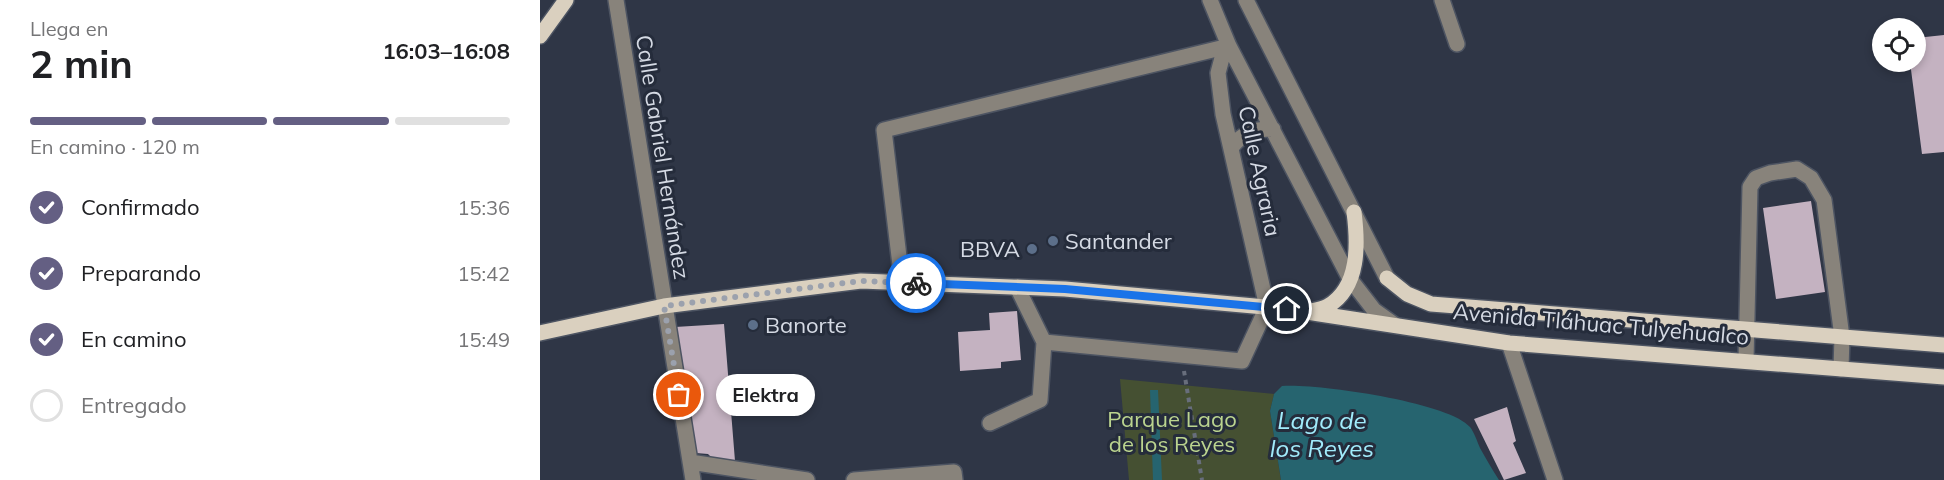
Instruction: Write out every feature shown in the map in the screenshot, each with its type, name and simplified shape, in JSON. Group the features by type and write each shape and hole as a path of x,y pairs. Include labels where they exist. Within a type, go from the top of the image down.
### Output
{"main road":[{"path":"540,36 566,0"},
{"path":"1308,312 1328,306 1341,295 1350,279 1355,264 1357,239 1354,212"},
{"name":"Avenida Tláhuac Tulyehualco","path":"1387,278 1407,294 1431,303 1944,345"},
{"name":"Avenida Tláhuac Tulyehualco","path":"540,333 664,306 861,281 902,282 1065,289 1267,307 1509,343 1944,377"}],"street":[{"name":"Calle Gabriel Hernández","path":"616,0 693,480"},
{"path":"1210,0 1229,46 1350,279 1374,310 1395,326"},
{"path":"1246,0 1387,278"},
{"path":"1442,0 1457,44"},
{"path":"902,282 884,130 1229,46"},
{"name":"Calle Agraria","path":"1229,46 1222,58 1218,73 1223,114 1267,307"},
{"path":"1231,148 1245,134 1253,130 1273,129"},
{"path":"1746,360 1750,187 1756,178 1770,173 1797,169 1811,178 1824,200 1842,337 1841,369"},
{"path":"990,423 1041,400 1044,342 1017,287"},
{"path":"1044,342 1242,361 1267,307"},
{"path":"1509,343 1555,480"},
{"path":"690,462 807,480"},
{"path":"854,480 954,471 955,480"}],"path":[{"path":"1181,356 1202,480"}],"green space":[{"name":"Parque Lago de los Reyes","path":"1120,379 1274,394 1270,411 1281,480 1129,480"}],"water":[{"name":"Lago de los Reyes","path":"1282,386 1322,388 1380,396 1410,402 1457,418 1470,427 1499,480 1281,480 1270,411 1274,394"},
{"path":"1150,390 1158,390 1162,480 1153,480"}],"building":[{"path":"1944,35 1944,152 1922,154 1911,72 1926,72 1926,37"},
{"path":"1811,201 1825,292 1776,299 1763,208"},
{"path":"1017,311 1021,360 1001,362 1001,368 960,371 958,332 990,330 989,313"},
{"path":"724,324 735,461 713,459 708,454 696,453 675,327"},
{"path":"1507,407 1516,441 1513,443 1526,473 1504,480 1474,419"}],"way so far":[{"path":"679,395 664,306 861,281 916,283"}],"place":[{"name":"Santander","path":"1053,241"},
{"name":"BBVA","path":"1032,249"},
{"name":"Banorte","path":"753,325"},
{"name":"Elektra","path":"679,395"}],"route":[{"path":"916,283 1065,289 1287,309"}]}
